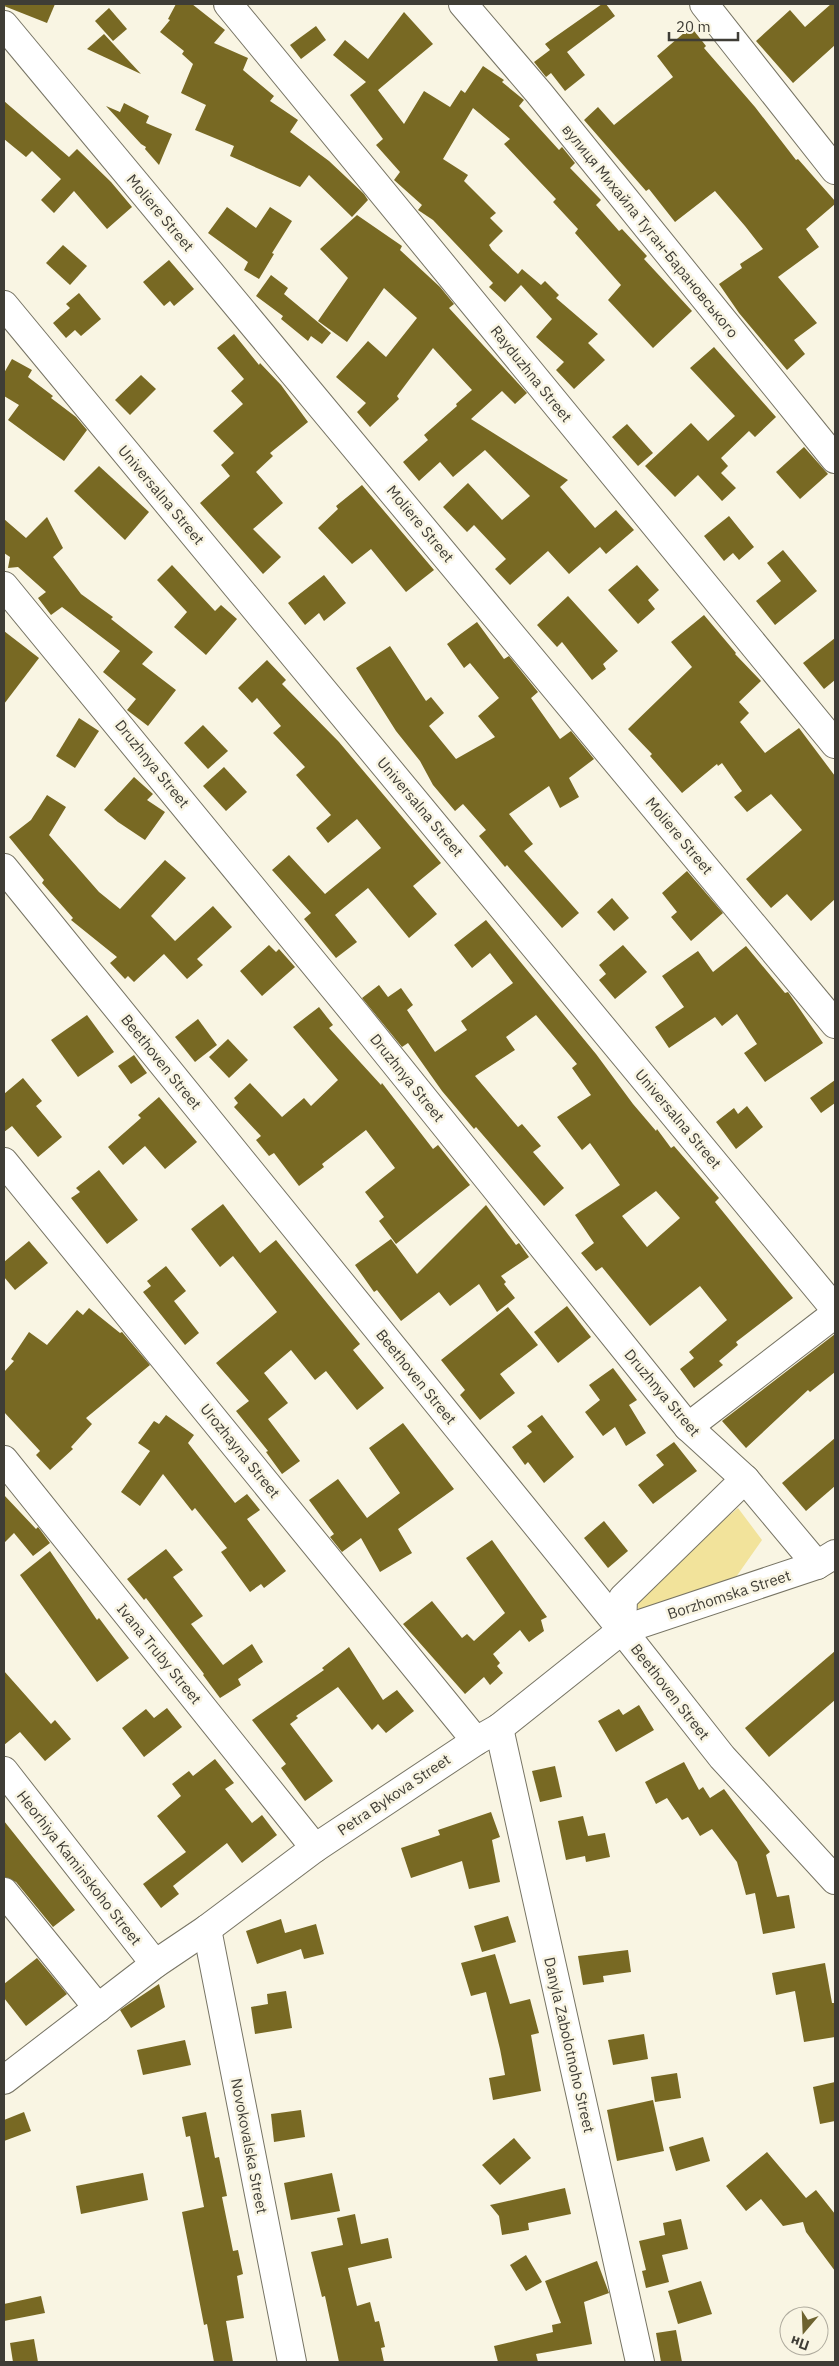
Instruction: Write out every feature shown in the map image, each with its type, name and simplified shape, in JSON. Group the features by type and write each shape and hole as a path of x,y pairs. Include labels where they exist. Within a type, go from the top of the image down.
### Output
{"street":[{"name":"Rayduzhna Street","path":"228,4 835,744"},
{"name":"вулиця Михайла Туган-Барановського","path":"463,4 540,93 835,459"},
{"path":"704,4 835,170"},
{"name":"Moliere Street","path":"4,25 835,1024"},
{"name":"Universalna Street","path":"4,306 835,1309"},
{"name":"Druzhnya Street","path":"4,586 327,979 688,1427 826,1560"},
{"name":"Beethoven Street","path":"4,868 622,1630 722,1757 835,1880"},
{"name":"Urozhayna Street","path":"4,1162 487,1734"},
{"path":"688,1427 835,1314"},
{"name":"Ivana Truby Street","path":"4,1460 315,1848"},
{"path":"622,1630 623,1598 745,1480"},
{"name":"Borzhomska Street","path":"622,1630 826,1560"},
{"name":"Petra Bykova Street","path":"4,2080 155,1964 207,1929 315,1848 487,1734 622,1630"},
{"name":"Danyla Zabolotnoho Street","path":"487,1734 640,2362"},
{"name":"Heorhiya Kaminskoho Street","path":"4,1771 155,1964"},
{"path":"4,1892 98,2008"},
{"name":"Novokovalska Street","path":"207,1929 292,2362"}],"shaded area":[{"path":"738,1508 762,1540 736,1577 727,1582 642,1612 632,1602 633,1596"}],"building":[{"path":"4,4 55,4 47,23 4,6"},
{"path":"176,4 192,4 225,30 214,43 248,58 243,70 274,96 270,101 298,120 290,132 329,161 364,194 368,200 352,217 309,175 300,187 230,156 234,146 195,130 206,105 181,93 193,64 182,54 184,51 160,32 170,20 168,19"},
{"path":"602,4 606,4 615,16 567,52 585,75 565,91 551,73 546,77 534,62 550,50 545,44"},
{"path":"831,4 835,4 835,45 793,83 756,41 790,10 805,27"},
{"path":"109,8 127,29 113,41 95,21"},
{"path":"404,12 433,44 378,90 404,124 424,91 450,107 461,90 465,93 483,66 504,80 502,82 524,100 519,106 559,150 562,147 575,163 570,168 601,200 596,205 619,231 622,229 647,256 644,259 692,311 653,348 608,300 621,285 575,233 578,229 553,202 556,199 504,144 510,139 473,108 443,159 468,175 464,181 496,213 490,218 503,231 489,245 492,250 518,274 522,269 541,285 545,281 559,295 556,298 598,334 588,343 605,360 574,389 556,370 564,362 536,337 552,319 521,285 505,302 489,287 493,283 433,220 418,210 422,205 394,180 400,172 376,145 383,139 350,95 366,82 333,55 345,40 368,59"},
{"path":"316,26 326,40 301,59 290,45"},
{"path":"691,27 706,46 704,48 755,107 796,160 798,159 835,201 835,204 806,229 819,247 778,277 817,323 794,340 805,354 787,370 739,313 719,284 742,268 740,264 763,249 745,226 715,191 675,222 649,189 646,191 584,120 598,107 614,125 673,77 657,56"},
{"path":"104,34 141,74 87,49"},
{"path":"4,101 69,157 77,149 111,182 132,207 107,229 74,191 54,213 41,200 61,179 32,151 26,157 4,139"},
{"path":"124,103 149,116 146,123 172,134 159,165 145,149 146,147 106,106 120,112"},
{"path":"227,207 256,228 270,207 292,221 272,253 274,254 259,279 244,270 248,262 208,233"},
{"path":"357,215 402,246 400,250 440,287 454,304 449,308 527,393 515,404 502,391 471,419 568,480 560,487 595,528 616,510 634,530 606,554 600,547 569,574 548,551 510,585 495,569 506,559 474,525 467,532 443,507 468,483 502,520 530,496 485,450 453,477 440,462 419,481 403,462 428,440 424,435 472,390 433,348 397,396 399,399 370,427 357,412 366,403 336,377 368,341 386,357 417,318 384,288 347,342 318,321 348,278 320,249"},
{"path":"63,245 87,266 70,285 46,263"},
{"path":"169,260 194,289 174,306 170,301 164,306 143,282"},
{"path":"271,275 288,288 284,294 331,333 322,344 311,336 308,341 281,319 283,316 256,296"},
{"path":"79,293 101,319 81,336 75,330 66,338 53,323 70,308 66,304"},
{"path":"234,334 259,365 260,363 281,385 308,422 270,453 273,456 256,472 283,503 253,529 281,557 263,574 200,503 230,476 221,465 234,453 213,431 243,404 231,391 244,379 217,348"},
{"path":"714,347 776,417 755,437 749,431 721,458 728,466 721,473 736,488 722,501 698,475 675,497 645,466 691,423 708,441 735,416 690,368"},
{"path":"12,359 32,370 28,377 53,396 51,398 76,417 87,430 64,461 8,420 19,405 4,396 4,373"},
{"path":"141,375 156,389 130,415 115,400"},
{"path":"627,424 653,453 638,466 612,437"},
{"path":"804,447 828,474 800,499 776,472"},
{"path":"99,466 149,512 125,540 74,491"},
{"path":"362,485 434,570 406,592 371,549 352,564 318,528 338,509 336,506"},
{"path":"729,516 754,547 739,560 733,553 724,561 704,536"},
{"path":"47,517 63,548 53,557 81,594 113,617 111,619 153,652 142,664 176,690 148,726 127,710 136,699 103,672 120,651 62,607 51,615 38,598 46,592 18,567 8,568 10,557 4,553 4,519 26,538"},
{"path":"783,550 817,591 775,625 756,601 781,581 767,563"},
{"path":"172,565 215,611 221,605 237,619 206,655 174,627 187,612 157,580"},
{"path":"637,565 659,590 648,600 655,609 638,624 608,590"},
{"path":"324,575 346,603 324,621 319,613 305,625 288,603"},
{"path":"568,596 618,651 603,664 606,669 592,680 562,642 557,647 537,625"},
{"path":"704,615 735,654 761,681 739,702 749,713 740,722 765,753 799,728 835,776 835,899 811,921 787,894 771,908 746,879 802,830 771,794 747,812 734,797 742,791 722,763 718,766 717,764 682,793 650,756 652,754 628,729 692,667 671,642"},
{"path":"477,622 504,659 509,656 538,692 531,698 560,739 571,731 594,759 569,778 579,797 560,808 549,786 509,814 533,844 524,851 579,913 562,928 479,836 486,830 463,804 455,811 433,785 420,761 396,731 356,668 390,646 426,701 431,697 444,713 429,726 456,759 495,737 478,716 499,698 470,663 464,668 447,644"},
{"path":"4,631 39,658 4,704"},
{"path":"835,638 835,680 824,689 803,663"},
{"path":"267,660 286,680 282,684 339,742 441,863 413,886 437,914 409,938 368,888 335,915 357,942 336,958 304,919 311,913 272,870 289,855 325,894 381,848 357,819 328,843 316,828 331,815 296,775 305,767 273,733 281,726 257,698 252,703 238,688"},
{"path":"79,718 99,731 75,768 56,756"},
{"path":"203,725 228,751 208,769 184,743"},
{"path":"224,767 247,792 226,811 203,786"},
{"path":"134,777 153,794 147,800 165,812 145,840 104,810"},
{"path":"47,795 66,807 49,835 99,892 120,909 165,860 186,878 151,916 175,941 213,906 232,927 197,959 203,965 187,979 164,954 134,982 128,976 125,979 110,963 117,957 71,920 73,918 42,883 44,880 9,837 31,820"},
{"path":"687,871 723,913 691,941 671,917 677,912 662,893"},
{"path":"612,898 629,918 614,931 597,912"},
{"path":"486,920 596,1054 633,1104 656,1131 657,1129 671,1148 674,1146 719,1198 715,1202 793,1298 736,1342 738,1345 719,1361 723,1365 694,1388 680,1369 694,1358 689,1352 727,1320 700,1286 650,1326 602,1267 596,1271 581,1253 594,1243 575,1215 620,1185 590,1143 582,1150 557,1117 591,1095 572,1068 577,1064 536,1015 506,1037 515,1050 475,1076 518,1127 522,1124 541,1146 533,1152 564,1188 544,1206 476,1127 474,1129 442,1091 408,1043 402,1047 362,998 379,985 388,997 401,988 413,1005 407,1010 435,1052 467,1030 461,1021 513,983 490,953 472,968 454,945","holes":["656,1191 680,1218 647,1247 622,1216"]},
{"path":"269,945 276,952 279,949 295,967 262,996 240,971"},
{"path":"623,945 647,972 615,999 599,980 606,974 599,965"},
{"path":"746,946 785,993 788,992 823,1043 765,1082 744,1053 757,1044 737,1014 722,1026 715,1017 669,1048 655,1027 684,1007 662,976 698,951 713,972"},
{"path":"319,1007 333,1025 329,1028 381,1085 382,1083 433,1149 438,1145 470,1185 396,1244 379,1221 384,1217 365,1192 395,1168 366,1130 322,1164 324,1167 299,1186 274,1153 269,1156 256,1140 261,1136 234,1107 238,1103 234,1098 250,1083 282,1117 304,1098 311,1106 338,1080 293,1027"},
{"path":"87,1015 114,1052 78,1077 51,1040"},
{"path":"198,1019 217,1045 195,1062 175,1037"},
{"path":"228,1039 248,1060 229,1078 209,1057"},
{"path":"134,1055 147,1073 131,1084 118,1066"},
{"path":"23,1078 42,1101 36,1106 62,1137 38,1157 12,1126 4,1132 4,1094"},
{"path":"835,1080 835,1103 821,1113 810,1098"},
{"path":"159,1097 197,1142 165,1169 145,1146 123,1165 108,1147 141,1118 138,1115"},
{"path":"747,1106 763,1127 736,1149 716,1122 734,1108 738,1114"},
{"path":"99,1170 138,1220 107,1244 71,1198 80,1192 76,1188"},
{"path":"223,1204 260,1253 276,1240 360,1344 353,1350 384,1388 357,1410 326,1371 315,1380 291,1350 264,1373 288,1403 268,1419 300,1461 282,1474 266,1452 268,1451 236,1411 249,1401 216,1363 277,1312 233,1256 220,1267 191,1229"},
{"path":"486,1205 516,1245 519,1243 529,1257 501,1276 506,1282 504,1284 515,1298 497,1312 479,1284 450,1306 439,1292 401,1321 377,1290 374,1292 355,1265 391,1239 417,1274"},
{"path":"29,1241 48,1263 15,1290 4,1277 4,1262"},
{"path":"166,1266 186,1291 174,1301 199,1333 185,1345 143,1292 151,1286 147,1281"},
{"path":"567,1306 591,1337 558,1363 534,1332"},
{"path":"508,1307 538,1345 500,1374 515,1393 480,1420 460,1395 465,1390 441,1360"},
{"path":"89,1308 120,1333 122,1332 150,1365 86,1418 92,1424 71,1447 73,1449 50,1470 36,1455 40,1451 4,1412 4,1372 14,1361 11,1359 29,1332 47,1345 77,1310 83,1315"},
{"path":"835,1334 835,1372 810,1392 808,1390 746,1448 722,1421"},
{"path":"613,1368 637,1400 629,1405 646,1433 626,1446 615,1427 603,1436 585,1412 600,1400 589,1385"},
{"path":"166,1415 194,1435 188,1443 235,1503 247,1494 260,1510 247,1519 286,1571 264,1588 261,1584 250,1592 221,1552 227,1548 195,1508 192,1511 163,1474 140,1506 121,1492 150,1451 138,1443 154,1421 159,1424"},
{"path":"542,1415 574,1457 544,1483 528,1462 525,1465 512,1447 532,1432 527,1426"},
{"path":"403,1423 454,1489 398,1529 412,1553 380,1572 361,1538 342,1552 330,1537 334,1534 309,1500 338,1479 367,1518 400,1493 369,1448"},
{"path":"835,1438 835,1486 806,1511 782,1483"},
{"path":"674,1442 697,1471 653,1504 638,1485 664,1465 656,1455"},
{"path":"4,1495 36,1529 38,1527 50,1543 33,1556 14,1533 4,1543"},
{"path":"604,1521 628,1551 608,1568 584,1538"},
{"path":"492,1540 547,1617 541,1620 544,1631 529,1642 520,1630 493,1654 500,1663 497,1666 503,1673 490,1685 484,1677 465,1694 403,1624 432,1601 462,1638 467,1634 474,1641 505,1613 466,1558"},
{"path":"166,1549 183,1570 173,1577 203,1616 191,1624 223,1665 252,1644 263,1662 238,1679 241,1685 220,1698 146,1598 144,1600 127,1579"},
{"path":"50,1551 97,1620 99,1618 129,1658 97,1682 20,1575"},
{"path":"349,1647 383,1700 397,1690 414,1711 386,1733 378,1724 372,1730 338,1687 296,1716 298,1718 290,1724 333,1781 305,1801 281,1768 286,1764 252,1720 324,1670 322,1668"},
{"path":"835,1651 835,1700 769,1757 745,1728"},
{"path":"4,1671 51,1724 55,1720 71,1739 45,1761 20,1732 4,1745"},
{"path":"639,1705 654,1730 616,1752 598,1721 619,1709 623,1715"},
{"path":"167,1708 182,1727 144,1757 122,1728 146,1709 154,1718"},
{"path":"215,1759 234,1783 225,1789 252,1823 262,1815 277,1835 242,1863 227,1843 173,1886 179,1894 161,1908 143,1884 186,1852 157,1816 181,1796 172,1784 189,1771 193,1776"},
{"path":"684,1762 699,1790 703,1787 710,1798 724,1789 770,1852 766,1855 777,1897 789,1895 795,1928 763,1934 755,1893 746,1895 737,1862 712,1829 700,1836 688,1817 682,1820 667,1798 656,1804 645,1782"},
{"path":"555,1766 562,1797 540,1802 532,1771"},
{"path":"491,1812 500,1837 492,1840 500,1882 469,1889 462,1861 411,1878 401,1848 440,1835 438,1830"},
{"path":"583,1816 588,1836 605,1833 610,1857 586,1862 585,1856 566,1860 558,1821"},
{"path":"4,1821 75,1910 53,1927 16,1882 4,1877"},
{"path":"508,1916 516,1942 482,1952 474,1926"},
{"path":"281,1919 285,1933 316,1924 324,1954 304,1959 301,1949 257,1964 246,1931"},
{"path":"628,1950 631,1972 603,1976 604,1982 583,1985 578,1956"},
{"path":"495,1954 510,2004 530,1999 539,2033 531,2035 541,2091 493,2100 489,2078 505,2075 500,2049 486,1992 471,1996 461,1963"},
{"path":"37,1958 67,1994 26,2026 4,1998 4,1984"},
{"path":"825,1963 832,2003 835,2003 835,2037 804,2042 795,1991 776,1995 772,1973"},
{"path":"159,1984 165,2007 131,2028 120,2010"},
{"path":"286,1991 292,2028 255,2034 251,2007 268,2004 267,1994"},
{"path":"644,2034 648,2059 613,2065 608,2040"},
{"path":"185,2040 191,2065 143,2075 137,2050"},
{"path":"677,2073 681,2098 655,2102 651,2077"},
{"path":"835,2082 835,2121 820,2124 813,2087"},
{"path":"653,2100 664,2151 617,2161 607,2110"},
{"path":"301,2110 305,2137 274,2142 271,2114"},
{"path":"24,2112 31,2131 4,2141 4,2120"},
{"path":"206,2112 215,2158 219,2157 227,2196 222,2197 233,2251 238,2250 243,2274 237,2276 244,2318 226,2321 233,2362 214,2362 207,2324 204,2325 182,2212 204,2207 190,2136 186,2137 182,2117"},
{"path":"703,2137 710,2161 676,2171 669,2147"},
{"path":"514,2138 531,2158 500,2185 482,2165"},
{"path":"767,2152 806,2198 816,2190 835,2214 835,2271 806,2232 803,2222 783,2226 761,2199 746,2211 726,2186"},
{"path":"143,2173 148,2200 81,2214 76,2186"},
{"path":"332,2173 340,2211 291,2220 284,2183"},
{"path":"565,2188 571,2214 528,2223 529,2230 502,2235 499,2216 490,2205"},
{"path":"355,2214 361,2244 388,2238 392,2258 348,2268 357,2306 370,2302 375,2322 379,2321 385,2347 381,2348 384,2362 339,2362 325,2296 322,2297 311,2252 343,2245 337,2218"},
{"path":"681,2219 688,2249 662,2255 669,2282 646,2288 642,2271 646,2270 639,2241 665,2235 663,2223"},
{"path":"526,2255 542,2282 526,2291 510,2265"},
{"path":"597,2261 609,2293 584,2302 592,2344 536,2354 538,2362 498,2362 494,2346 553,2332 552,2325 561,2323 545,2281"},
{"path":"701,2281 712,2314 678,2324 668,2291"},
{"path":"41,2296 45,2313 4,2321 4,2304"},
{"path":"676,2330 682,2362 661,2362 656,2333"},
{"path":"34,2339 38,2362 13,2362 10,2343"}]}
